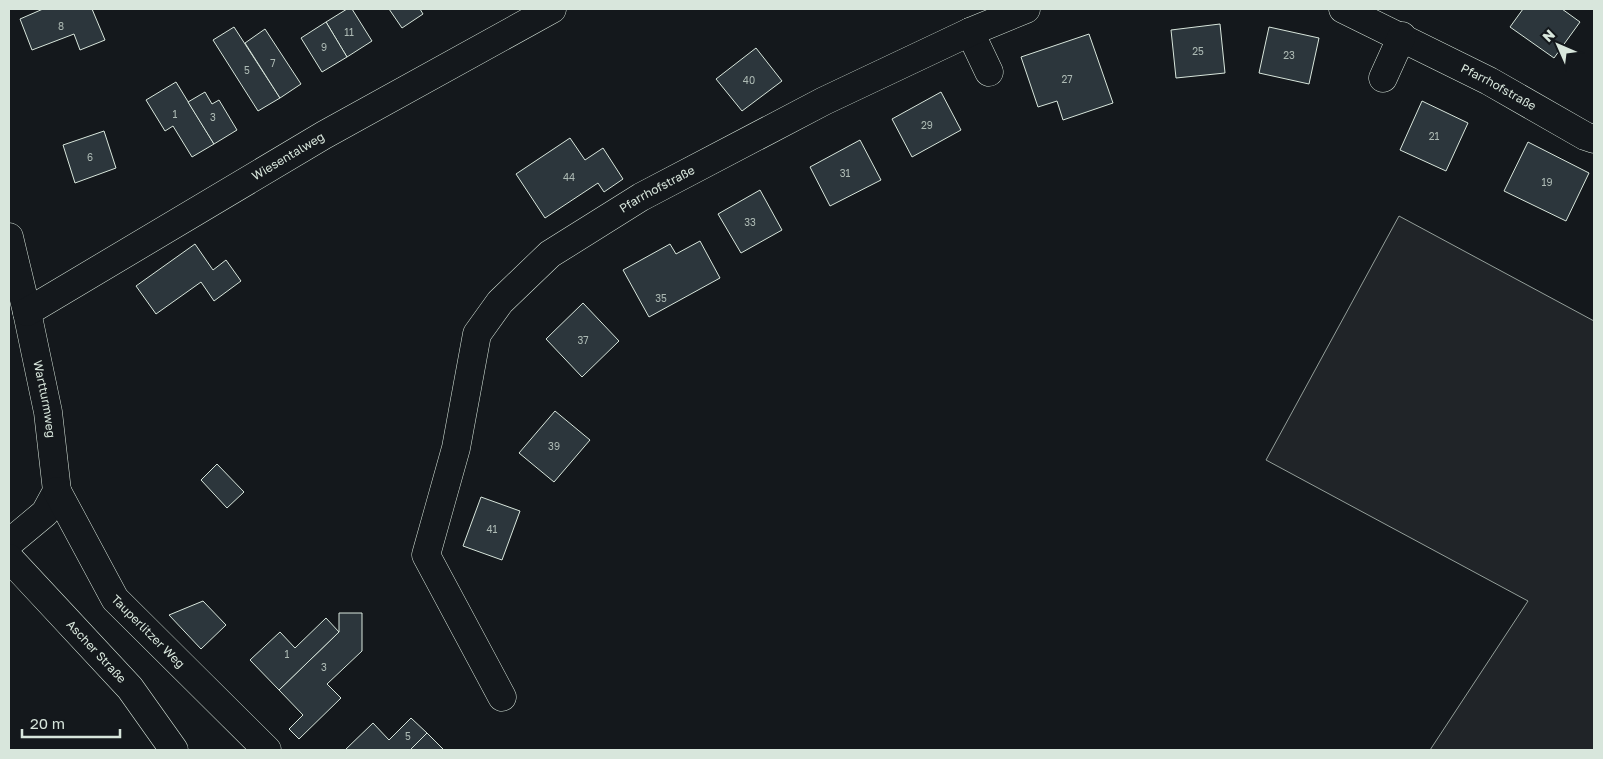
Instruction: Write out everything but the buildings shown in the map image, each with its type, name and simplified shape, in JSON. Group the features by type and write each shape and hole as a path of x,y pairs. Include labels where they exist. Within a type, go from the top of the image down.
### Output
{"street":[{"name":"Wiesentalweg","path":"27,312 324,135 552,9"},
{"name":"Pfarrhofstraße","path":"502,697 426,555 456,448 477,334 500,302 550,254 650,192 824,101 970,32 1026,9"},
{"name":"Pfarrhofstraße","path":"1343,9 1402,36 1585,136 1594,139"},
{"path":"970,32 989,72"},
{"path":"1383,78 1402,36"},
{"name":"Wartturmweg","path":"9,237 48,412 57,491"},
{"path":"9,543 45,513 57,491"},
{"name":"Tauperlitzer Weg","path":"57,491 115,599 267,750"},
{"name":"Ascher Straße","path":"9,558 130,688 174,750"}],"shaded area":[{"path":"1399,216 1594,321 1594,750 1430,750 1528,601 1266,460"}]}
